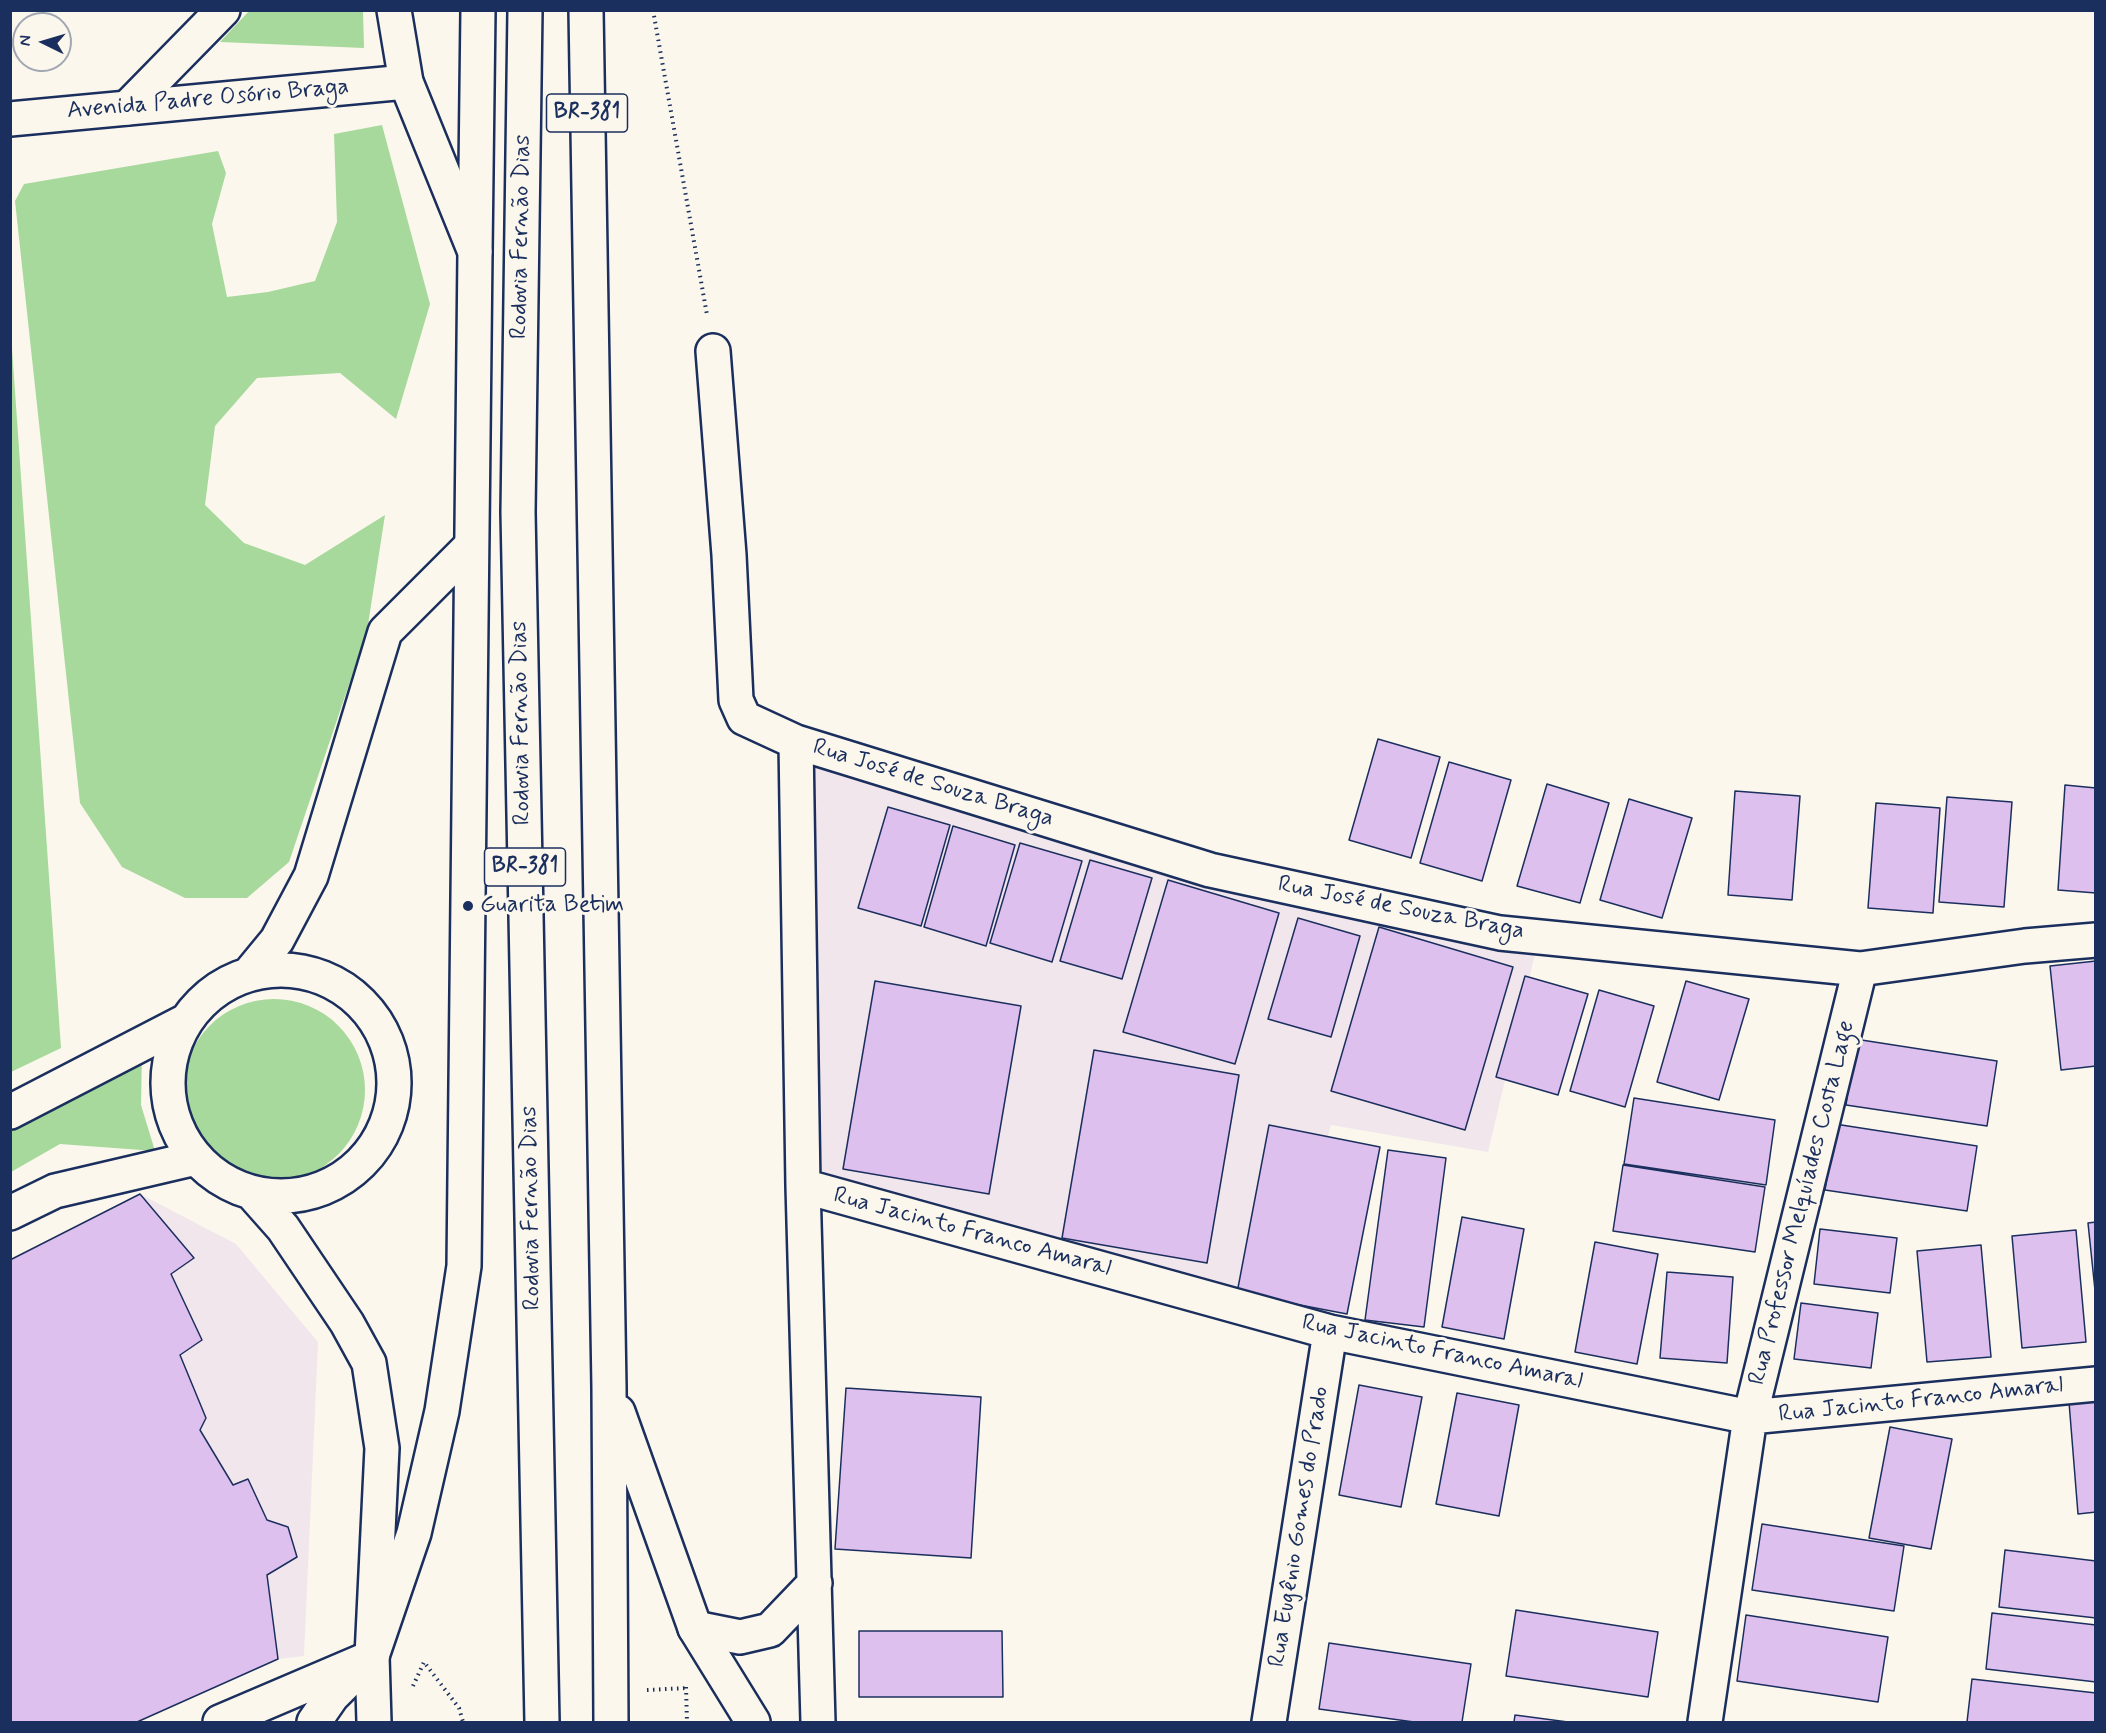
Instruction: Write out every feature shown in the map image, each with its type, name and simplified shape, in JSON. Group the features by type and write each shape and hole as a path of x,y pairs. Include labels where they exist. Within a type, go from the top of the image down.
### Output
{"main road":[{"path":"128,108 224,10"},
{"path":"394,10 406,82 475,252"},
{"path":"314,1722 333,1696 372,1656 414,1533 442,1411 464,1266 478,10"},
{"name":"Rodovia Fernão Dias","path":"525,10 518,512 542,1722"},
{"name":"BR-381","path":"586,10 609,1387 611,1708"},
{"name":"Avenida Padre Osório Braga","path":"10,119 406,82"},
{"name":"Rua José de Souza Braga","path":"713,351 729,555 736,700 744,718 796,742 1210,870 1500,933 1860,969 2025,946 2096,940"},
{"path":"249,974 277,940 311,876 385,632 471,546"},
{"path":"796,742 803,1186 818,1722"},
{"path":"287,969 324,977 357,997 380,1027 393,1062 394,1101 381,1137 358,1167 327,1187 290,1196 252,1193 224,1181 196,1158 177,1127 169,1092 172,1055 186,1022 210,994 228,982 249,974 287,969"},
{"name":"Rua Professor Melquíades Costa Lage","path":"1705,1722 1750,1417 1860,969"},
{"path":"10,1112 186,1022"},
{"path":"10,1213 55,1191 196,1158"},
{"name":"Rua Jacinto Franco Amaral","path":"803,1186 1330,1332 1750,1417 2096,1384"},
{"path":"252,1193 283,1228 347,1323 369,1363 382,1448 372,1656 374,1722"},
{"name":"Rua Eugênio Gomes do Prado","path":"1269,1722 1330,1332"},
{"path":"609,1387 695,1628 753,1722"},
{"path":"695,1628 740,1637 770,1630 815,1583"},
{"path":"220,1722 372,1656"}],"path":[{"path":"653,10 713,351"},
{"path":"410,1692 424,1662 459,1708 463,1722"},
{"path":"611,1708 686,1686"},
{"path":"686,1686 692,1693"},
{"path":"686,1686 687,1722"}],"shaded area":[{"path":"796,742 1210,870 1539,937 1488,1152 1331,1125 1281,1318 803,1186"},
{"path":"140,1194 236,1244 318,1342 304,1656 278,1659 137,1722 11,1722 11,1260"}],"green space":[{"path":"250,10 363,11 364,48 220,42"},
{"path":"382,125 430,304 396,419 340,373 257,378 215,426 205,505 244,543 305,565 385,515 367,631 289,862 247,898 185,898 122,867 80,803 15,201 24,184 218,151 226,173 212,224 227,297 268,292 315,281 337,222 334,134"},
{"path":"10,320 61,1048 11,1072 10,1072"},
{"path":"274,999 292,1000 309,1006 325,1014 339,1025 350,1039 358,1055 364,1072 364,1108 358,1125 350,1141 339,1155 325,1166 309,1174 292,1180 274,1181 256,1180 239,1174 223,1166 209,1155 198,1141 190,1125 184,1108 183,1090 184,1072 190,1055 198,1039 209,1025 223,1014 239,1006 256,1000"},
{"path":"142,1051 141,1105 155,1151 60,1144 11,1172 11,1118"}],"building":[{"path":"1378,739 1440,757 1411,858 1349,840"},
{"path":"1449,762 1511,780 1482,881 1420,863"},
{"path":"1547,784 1609,803 1580,903 1517,886"},
{"path":"2065,785 2096,788 2096,893 2058,890"},
{"path":"1735,791 1800,796 1792,900 1728,895"},
{"path":"1947,797 2012,802 2004,907 1939,902"},
{"path":"1629,799 1692,818 1662,918 1600,900"},
{"path":"1876,803 1940,808 1933,913 1868,908"},
{"path":"888,807 950,825 921,926 858,908"},
{"path":"953,826 1015,845 986,946 924,927"},
{"path":"1020,843 1082,861 1052,962 990,943"},
{"path":"1090,860 1152,878 1122,979 1060,961"},
{"path":"1168,880 1279,913 1235,1064 1123,1032"},
{"path":"1298,918 1360,936 1331,1037 1268,1019"},
{"path":"1379,927 1513,967 1465,1130 1331,1091"},
{"path":"2096,961 2096,1066 2061,1070 2050,966"},
{"path":"1525,976 1588,994 1558,1095 1496,1077"},
{"path":"875,981 1021,1006 989,1194 843,1169"},
{"path":"1686,981 1749,999 1719,1100 1657,1082"},
{"path":"1599,990 1654,1006 1625,1107 1570,1091"},
{"path":"1855,1039 1997,1061 1987,1126 1846,1105"},
{"path":"1094,1050 1239,1075 1207,1263 1062,1238"},
{"path":"1634,1098 1775,1120 1766,1185 1624,1164"},
{"path":"1835,1124 1977,1146 1967,1211 1825,1190"},
{"path":"1269,1125 1380,1147 1347,1314 1237,1293"},
{"path":"1388,1150 1446,1158 1424,1327 1365,1320"},
{"path":"1623,1165 1765,1187 1755,1252 1613,1231"},
{"path":"140,1194 194,1258 171,1274 202,1340 180,1355 206,1418 200,1430 233,1485 248,1479 267,1520 288,1527 297,1557 267,1575 278,1659 137,1722 10,1722 10,1260"},
{"path":"1462,1217 1524,1229 1504,1339 1442,1327"},
{"path":"2096,1222 2096,1300 2088,1223"},
{"path":"1820,1229 1897,1238 1890,1293 1814,1284"},
{"path":"2076,1230 2086,1342 2022,1348 2012,1236"},
{"path":"1595,1242 1658,1254 1637,1364 1575,1352"},
{"path":"1981,1245 1991,1357 1927,1362 1917,1251"},
{"path":"1667,1272 1733,1277 1727,1363 1660,1358"},
{"path":"1801,1303 1878,1313 1871,1368 1794,1359"},
{"path":"1359,1385 1422,1397 1401,1507 1339,1495"},
{"path":"846,1388 981,1397 971,1558 835,1549"},
{"path":"1457,1393 1519,1405 1499,1516 1436,1504"},
{"path":"2096,1400 2096,1512 2078,1514 2069,1402"},
{"path":"1890,1427 1952,1439 1931,1549 1869,1538"},
{"path":"1762,1524 1904,1546 1894,1611 1752,1590"},
{"path":"2005,1550 2096,1561 2096,1618 1999,1607"},
{"path":"1516,1610 1658,1632 1648,1697 1506,1676"},
{"path":"1992,1613 2096,1625 2096,1682 1986,1669"},
{"path":"1746,1615 1888,1637 1878,1702 1737,1681"},
{"path":"859,1631 1002,1631 1003,1697 859,1697"},
{"path":"1329,1643 1471,1664 1462,1722 1414,1722 1319,1709"},
{"path":"1972,1679 2096,1693 2096,1722 1967,1722"},
{"path":"1515,1715 1568,1722 1514,1722"}],"place":[{"name":"Guarita Betim","path":"468,906"}]}
